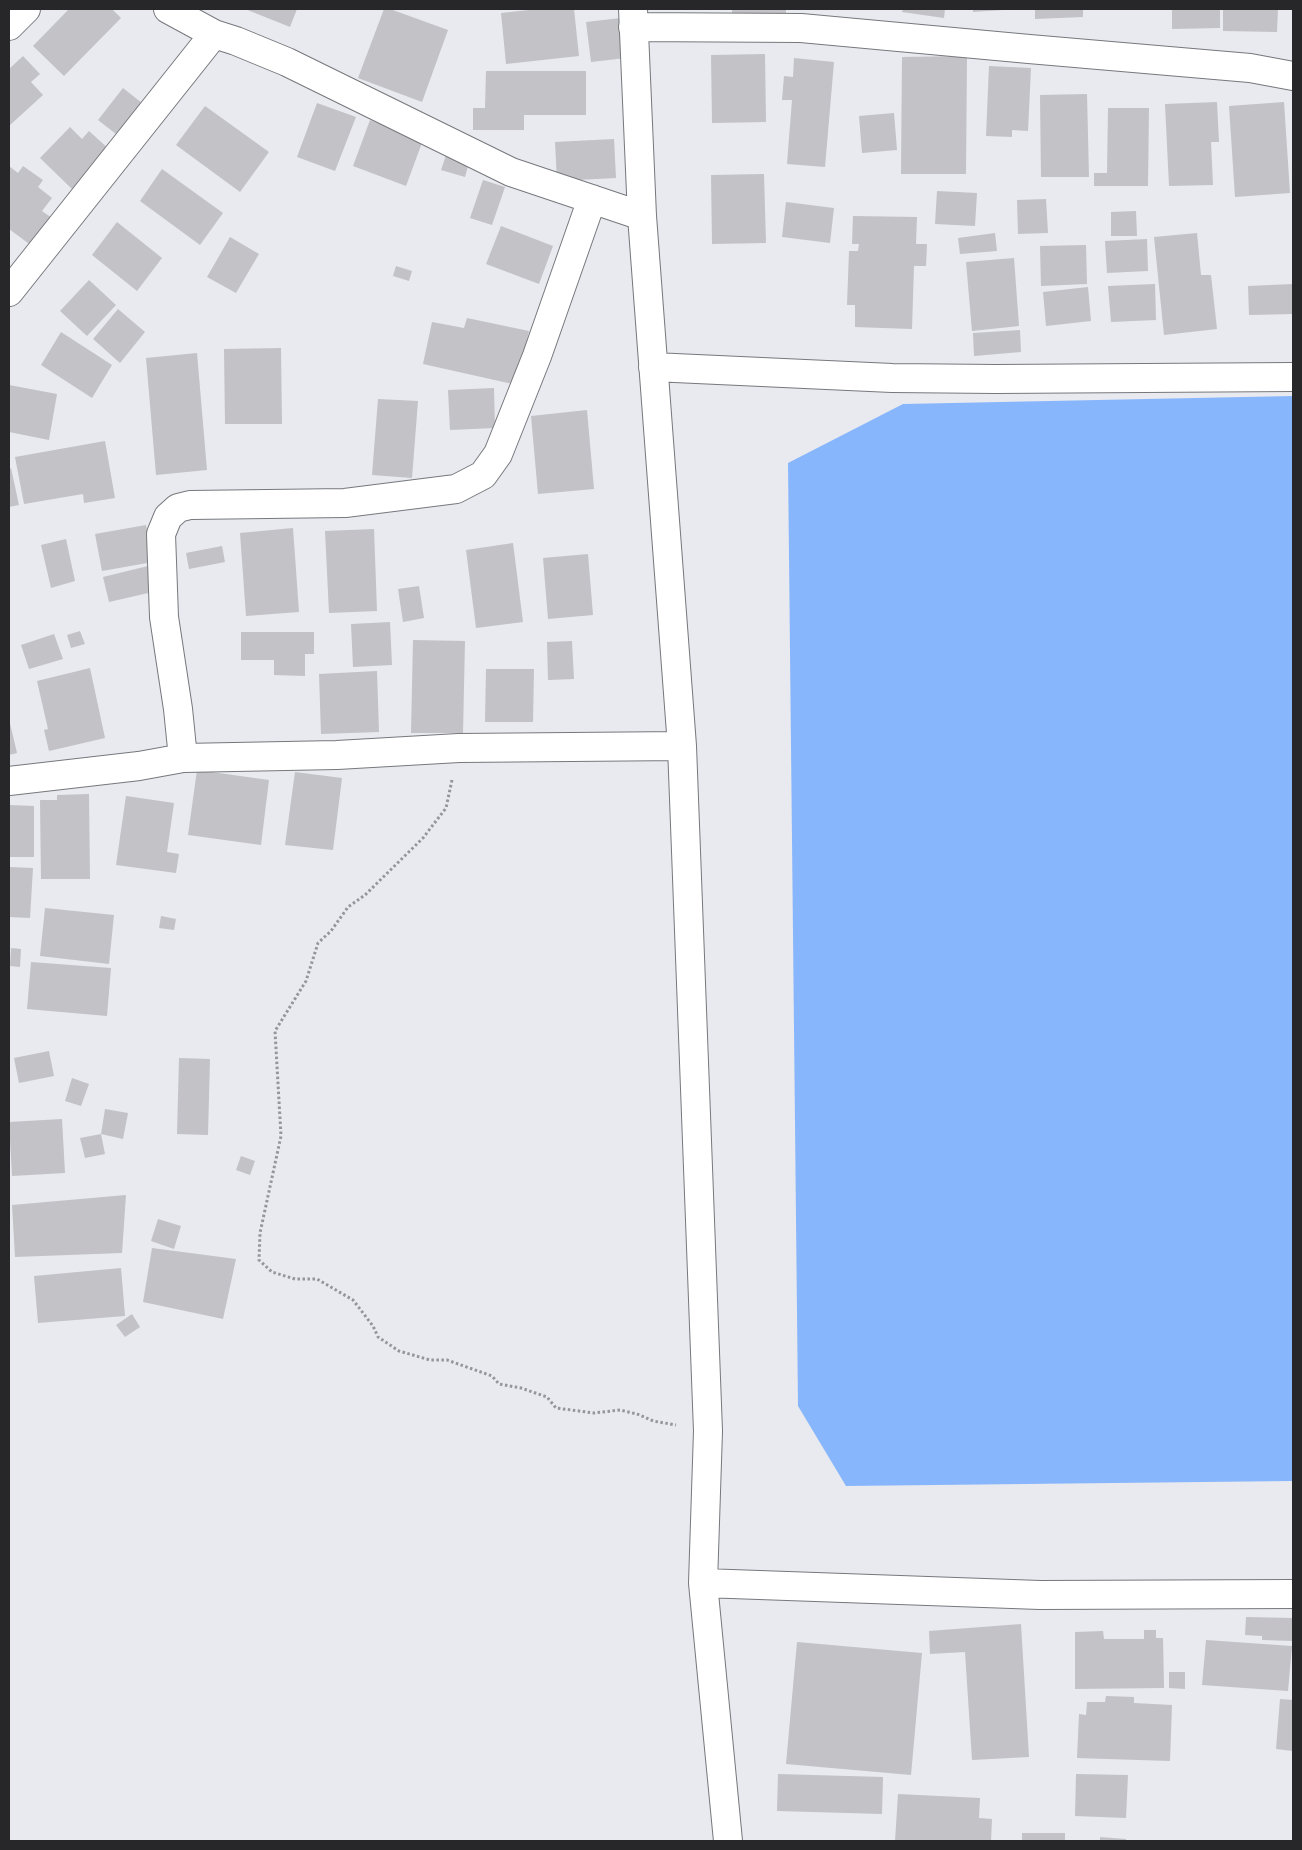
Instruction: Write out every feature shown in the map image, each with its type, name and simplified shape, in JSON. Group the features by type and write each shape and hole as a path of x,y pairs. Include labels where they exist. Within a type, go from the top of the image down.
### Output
{"street":[{"path":"9,26 26,9"},
{"path":"168,9 214,34 286,62 511,172 642,216"},
{"path":"728,1841 703,1583 708,1431 682,746 642,216 633,18 801,28 920,38 1029,50 1250,68 1293,76"},
{"path":"9,292 214,34"},
{"path":"183,758 178,708 164,617 161,534 168,518 178,508 190,505 345,503 456,489 483,475 498,454 513,418 537,356 592,199"},
{"path":"653,368 892,378 1293,377"},
{"path":"9,781 139,766 183,758 337,756 459,748 682,746"},
{"path":"703,1583 1040,1595 1293,1594"}],"path":[{"path":"459,748 446,808 423,838 365,895 348,907 331,931 318,943 306,981 274,1031 281,1136 260,1233 259,1260 272,1272 295,1279 317,1279 353,1300 373,1326 378,1337 399,1351 430,1360 447,1360 492,1376 499,1384 521,1388 547,1397 556,1408 594,1414 620,1410 637,1414 653,1421 708,1431"}],"water":[{"path":"1293,396 1293,1481 846,1486 798,1406 788,463 903,404"}],"building":[{"path":"69,9 112,9 121,18 64,76 33,46"},
{"path":"245,9 297,9 290,27"},
{"path":"384,9 390,9 448,30 422,102 358,78"},
{"path":"538,9 574,9 579,56 506,64 501,13"},
{"path":"732,9 786,9 786,17 732,15"},
{"path":"903,9 945,9 944,18 902,12"},
{"path":"973,9 1003,9 1003,10 973,12"},
{"path":"1035,9 1083,9 1083,17 1035,19"},
{"path":"1172,9 1220,9 1220,28 1172,29"},
{"path":"1223,9 1278,9 1277,32 1223,31"},
{"path":"621,18 626,58 591,62 586,22"},
{"path":"765,54 766,122 712,123 711,55"},
{"path":"23,56 40,74 31,82 43,95 9,126 9,69"},
{"path":"967,56 966,174 901,174 902,57"},
{"path":"794,58 834,62 825,167 787,164 792,100 782,100 784,76 793,77"},
{"path":"989,66 1031,68 1028,131 1012,130 1012,137 986,136"},
{"path":"486,71 586,71 586,115 524,115 524,130 473,130 473,108 485,108"},
{"path":"123,88 142,103 116,134 98,120"},
{"path":"1087,94 1089,177 1041,177 1040,95"},
{"path":"1217,102 1219,142 1211,142 1213,185 1169,186 1165,104"},
{"path":"1284,102 1290,193 1235,197 1229,106"},
{"path":"317,103 356,117 335,171 297,157"},
{"path":"205,106 269,152 240,192 176,145"},
{"path":"1108,108 1149,108 1148,186 1094,186 1094,173 1107,173"},
{"path":"894,113 897,150 862,153 859,116"},
{"path":"370,120 423,140 406,186 353,166"},
{"path":"70,127 82,139 89,131 110,150 72,189 40,158"},
{"path":"614,139 616,178 557,181 555,142"},
{"path":"447,152 470,159 465,177 441,170"},
{"path":"9,166 18,173 23,166 43,180 38,187 52,198 42,211 52,218 32,246 9,229"},
{"path":"162,169 223,213 200,245 140,201"},
{"path":"764,174 766,243 712,244 711,175"},
{"path":"483,180 505,187 492,225 470,218"},
{"path":"937,191 977,193 975,226 935,224"},
{"path":"1046,199 1048,233 1018,234 1017,200"},
{"path":"786,202 834,208 830,243 782,237"},
{"path":"1136,211 1137,236 1111,236 1111,212"},
{"path":"853,216 917,217 916,244 927,244 926,266 914,266 912,329 855,327 855,305 847,305 849,251 858,251 859,244 852,244"},
{"path":"117,222 162,258 137,291 92,255"},
{"path":"501,226 553,246 539,284 486,264"},
{"path":"995,233 997,251 960,254 958,238"},
{"path":"1197,233 1201,275 1211,275 1217,329 1164,335 1154,237"},
{"path":"230,237 259,254 236,293 207,277"},
{"path":"1147,239 1148,271 1107,273 1105,241"},
{"path":"1086,245 1087,284 1041,286 1040,246"},
{"path":"1014,258 1019,326 972,331 966,262"},
{"path":"396,266 412,271 409,281 393,276"},
{"path":"89,280 116,305 87,336 60,311"},
{"path":"1155,284 1156,320 1111,322 1108,286"},
{"path":"1293,284 1293,314 1249,315 1248,286"},
{"path":"1088,287 1091,321 1046,326 1043,292"},
{"path":"118,309 145,332 120,363 93,339"},
{"path":"467,318 529,331 517,385 423,364 432,322 464,328"},
{"path":"1020,330 1021,352 974,356 973,333"},
{"path":"61,332 112,365 92,398 41,365"},
{"path":"281,348 282,424 225,424 224,349"},
{"path":"197,353 207,470 156,475 146,358"},
{"path":"9,385 57,394 49,440 9,432"},
{"path":"494,388 495,428 450,430 448,390"},
{"path":"378,399 418,401 412,478 372,475"},
{"path":"587,410 594,489 538,494 531,416"},
{"path":"105,441 115,498 84,503 83,494 24,504 15,457"},
{"path":"11,468 19,505 9,507 9,469"},
{"path":"146,525 153,562 102,571 95,534"},
{"path":"293,528 299,612 246,616 240,533"},
{"path":"374,529 377,611 329,613 325,531"},
{"path":"66,539 75,581 51,588 41,545"},
{"path":"513,543 523,622 476,628 466,550"},
{"path":"222,546 225,562 189,569 186,553"},
{"path":"588,554 593,615 548,619 543,558"},
{"path":"152,565 157,591 109,602 103,577"},
{"path":"419,586 424,618 403,622 398,589"},
{"path":"390,622 392,665 353,667 351,624"},
{"path":"80,631 85,644 71,648 67,635"},
{"path":"241,632 314,632 314,654 305,654 305,676 274,675 274,660 241,660"},
{"path":"54,634 63,659 29,669 21,645"},
{"path":"413,640 465,641 463,733 411,733"},
{"path":"572,641 574,679 548,680 547,642"},
{"path":"90,668 105,738 49,751 44,730 48,729 37,681"},
{"path":"486,669 534,669 533,722 485,722"},
{"path":"377,671 379,732 321,734 319,674"},
{"path":"9,719 17,753 9,755"},
{"path":"197,770 269,780 261,845 188,835"},
{"path":"295,772 342,778 333,850 285,845"},
{"path":"89,794 90,879 41,879 40,800 57,800 57,795"},
{"path":"126,796 174,803 167,852 179,854 176,873 116,865"},
{"path":"9,805 34,806 34,857 9,857"},
{"path":"9,867 33,868 30,918 9,917"},
{"path":"45,908 114,915 109,964 40,956"},
{"path":"161,916 176,919 174,930 159,928"},
{"path":"11,948 21,949 20,967 10,966"},
{"path":"31,962 111,968 107,1016 27,1009"},
{"path":"49,1051 54,1076 19,1083 14,1058"},
{"path":"179,1058 210,1059 208,1135 177,1134"},
{"path":"72,1078 89,1084 81,1106 65,1101"},
{"path":"105,1109 128,1113 123,1139 101,1134"},
{"path":"62,1119 65,1173 12,1176 9,1122"},
{"path":"101,1134 105,1154 85,1158 80,1138"},
{"path":"241,1156 255,1161 250,1175 236,1170"},
{"path":"126,1195 122,1253 15,1257 12,1205"},
{"path":"158,1219 181,1226 174,1249 151,1241"},
{"path":"152,1248 236,1259 223,1319 143,1302"},
{"path":"121,1268 125,1316 38,1323 34,1276"},
{"path":"132,1314 140,1327 125,1337 116,1325"},
{"path":"1246,1617 1293,1618 1293,1641 1262,1640 1262,1636 1245,1635"},
{"path":"1021,1624 1029,1757 972,1760 965,1652 930,1654 929,1631"},
{"path":"1144,1630 1156,1630 1156,1638 1163,1638 1164,1688 1075,1689 1075,1632 1103,1631 1104,1639 1144,1639"},
{"path":"1206,1640 1292,1646 1288,1691 1202,1685"},
{"path":"797,1642 922,1653 911,1775 786,1764"},
{"path":"1169,1672 1185,1672 1185,1689 1169,1688"},
{"path":"1106,1696 1134,1697 1134,1703 1172,1705 1170,1761 1077,1758 1079,1714 1086,1715 1087,1702 1105,1702"},
{"path":"1280,1699 1293,1700 1293,1751 1276,1749"},
{"path":"778,1774 883,1777 882,1814 777,1811"},
{"path":"1076,1774 1128,1775 1126,1818 1075,1816"},
{"path":"898,1794 980,1798 979,1818 992,1819 991,1841 895,1841"},
{"path":"1022,1833 1065,1833 1065,1841 1022,1841"},
{"path":"1100,1837 1126,1839 1126,1841 1100,1841"}]}
